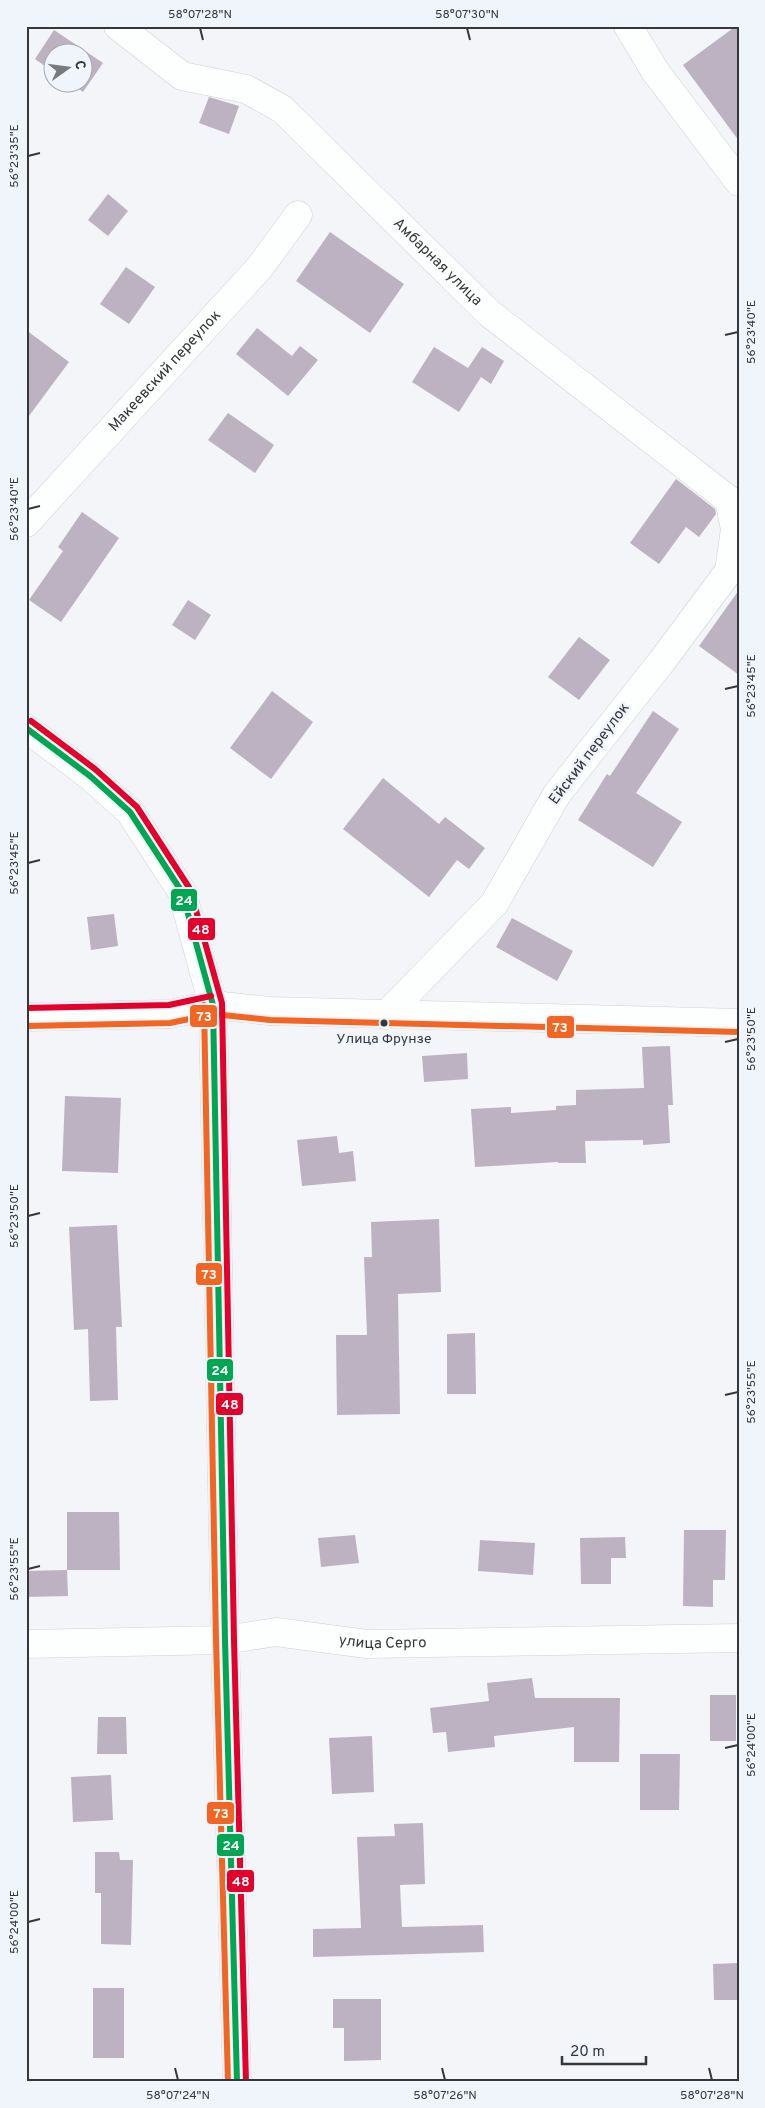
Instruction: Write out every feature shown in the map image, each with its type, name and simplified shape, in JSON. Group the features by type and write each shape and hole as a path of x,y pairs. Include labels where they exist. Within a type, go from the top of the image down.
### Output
{"street":[{"name":"Амбарная улица","path":"118,26 182,76 246,89 282,109 489,313 729,500 735,529"},
{"path":"628,26 655,72 739,182"},
{"name":"Макеевский переулок","path":"26,523 260,267 298,215"},
{"name":"Ейский переулок","path":"386,1015 494,904 557,794 662,661 729,571 735,529"},
{"path":"26,728 90,776 130,812 182,892 213,1004 225,1640 237,2082"},
{"path":"26,1017 170,1014 213,1004 270,1011 739,1024"},
{"name":"улица Серго","path":"26,1644 225,1640 276,1632 367,1644 739,1638"}],"building":[{"path":"736,26 739,26 739,141 683,65"},
{"path":"54,30 72,42 46,42"},
{"path":"42,48 42,64 35,59"},
{"path":"92,56 103,63 92,79"},
{"path":"209,97 239,106 229,134 199,123"},
{"path":"108,194 128,211 108,236 88,220"},
{"path":"330,232 404,284 370,333 296,281"},
{"path":"126,267 155,287 129,324 100,304"},
{"path":"257,328 292,356 300,346 318,360 288,396 236,354"},
{"path":"26,330 69,362 26,420"},
{"path":"434,347 468,368 482,347 504,361 491,384 481,377 459,412 412,382"},
{"path":"228,413 274,445 255,473 208,440"},
{"path":"676,479 715,509 716,514 699,537 686,527 659,564 630,543"},
{"path":"82,512 119,538 61,622 29,600 63,551 58,547"},
{"path":"739,590 739,675 699,646"},
{"path":"188,600 211,615 195,640 172,625"},
{"path":"579,637 610,660 579,700 548,677"},
{"path":"272,691 313,722 271,779 230,748"},
{"path":"653,711 679,729 636,793 682,822 653,867 578,820 607,774 610,776"},
{"path":"383,778 439,824 445,817 485,848 469,869 457,860 429,897 343,829"},
{"path":"114,914 118,946 91,950 87,917"},
{"path":"512,918 573,951 557,981 496,947"},
{"path":"670,1046 673,1105 668,1105 670,1143 643,1145 643,1140 585,1141 586,1163 558,1162 475,1167 471,1109 511,1107 511,1113 556,1110 556,1106 576,1105 576,1090 644,1088 642,1047"},
{"path":"467,1053 468,1079 424,1082 422,1056"},
{"path":"65,1096 121,1098 118,1173 62,1171"},
{"path":"337,1136 339,1153 353,1151 356,1181 302,1186 297,1140"},
{"path":"439,1219 441,1292 398,1294 400,1414 337,1415 336,1335 367,1335 364,1257 372,1257 371,1222"},
{"path":"117,1225 122,1327 116,1327 118,1400 90,1401 88,1329 74,1330 69,1227"},
{"path":"475,1333 476,1394 447,1394 447,1334"},
{"path":"67,1512 119,1512 120,1570 67,1570"},
{"path":"684,1530 726,1530 725,1580 713,1580 713,1607 683,1606"},
{"path":"355,1535 359,1563 321,1567 318,1538"},
{"path":"625,1537 626,1558 611,1558 611,1584 581,1584 580,1538"},
{"path":"480,1540 535,1543 533,1575 478,1571"},
{"path":"67,1570 68,1596 26,1597 26,1571"},
{"path":"532,1678 535,1698 620,1698 619,1762 574,1762 574,1727 494,1736 495,1747 448,1752 446,1732 433,1733 430,1708 489,1701 487,1683"},
{"path":"710,1695 736,1695 736,1741 710,1741"},
{"path":"98,1717 126,1717 127,1754 97,1754"},
{"path":"372,1736 374,1792 332,1794 329,1738"},
{"path":"640,1754 680,1754 679,1810 640,1810"},
{"path":"111,1775 113,1820 73,1822 71,1777"},
{"path":"423,1823 425,1884 400,1885 402,1927 483,1925 484,1952 313,1957 313,1929 361,1928 357,1837 395,1836 394,1824"},
{"path":"95,1852 119,1852 120,1860 133,1860 131,1945 101,1944 101,1893 95,1893"},
{"path":"739,1963 739,2000 714,2000 713,1964"},
{"path":"93,1988 124,1988 124,2058 93,2058"},
{"path":"333,1999 381,1999 381,2060 344,2061 344,2028 333,2028"}],"transit line":[{"name":"48","path":"31,721 95,769 137,807 190,889 222,1003 234,1640 246,2082"},
{"name":"24","path":"26,728 90,776 130,812 182,892 213,1005 225,1640 237,2082"},
{"name":"48","path":"26,1008 169,1005 211,996"},
{"name":"73","path":"204,1005 216,1640 228,2082"},
{"name":"73","path":"26,1026 170,1023 213,1014 270,1020 739,1032"}],"place":[{"name":"Улица Фрунзе","path":"384,1023"}]}
